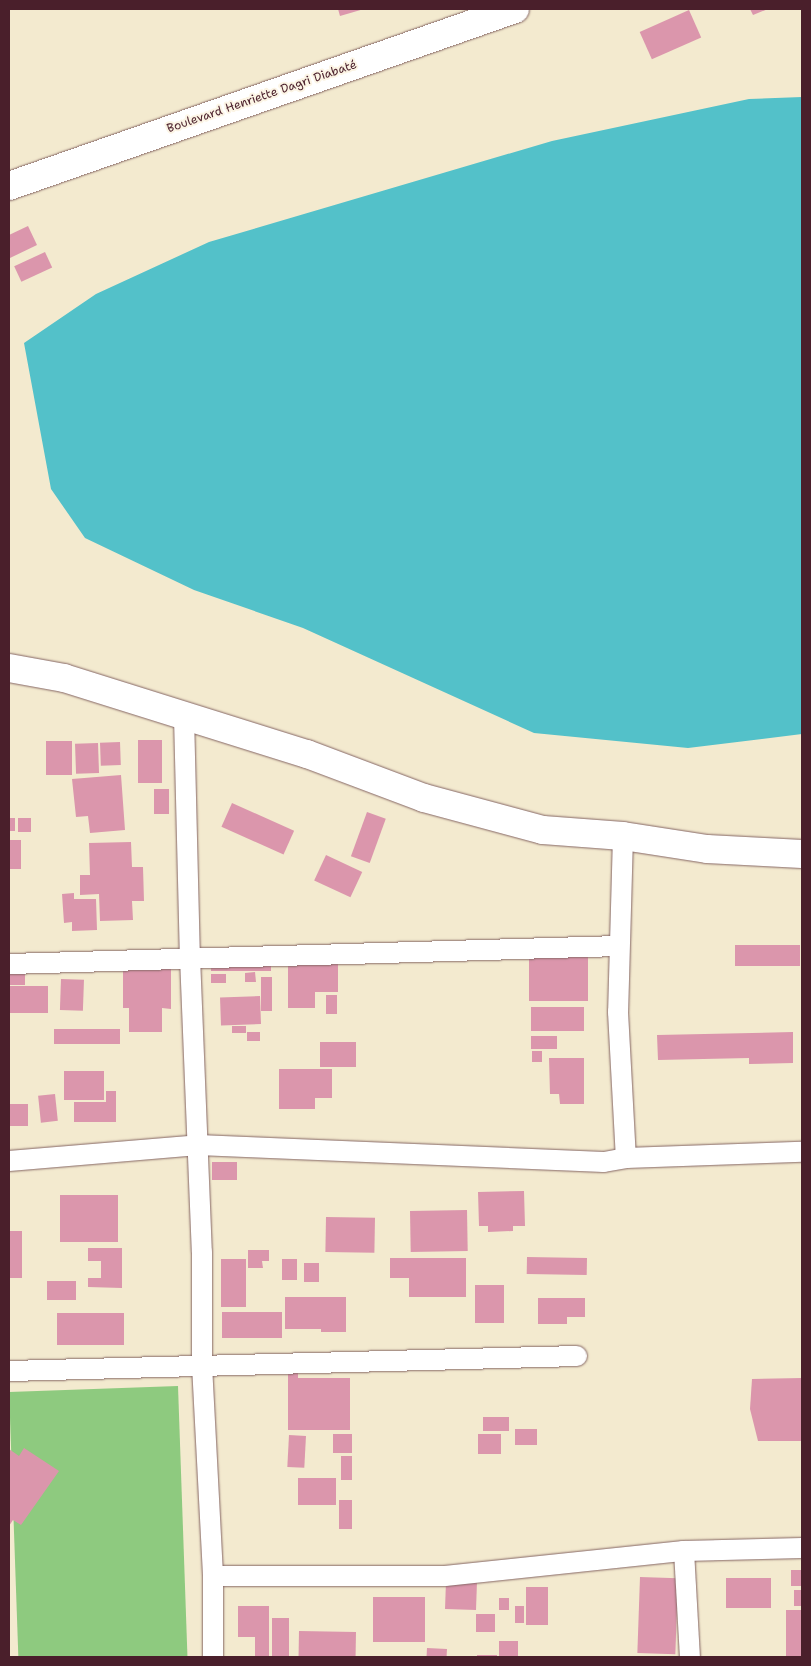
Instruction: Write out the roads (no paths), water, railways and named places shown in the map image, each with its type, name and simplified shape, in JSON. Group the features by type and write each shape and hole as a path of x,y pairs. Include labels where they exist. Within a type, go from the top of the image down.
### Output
{"street":[{"name":"Boulevard Henriette Dagri Diabaté","path":"9,186 515,9"},
{"path":"9,668 64,678 306,754 424,798 543,830 623,836 707,849 802,854"},
{"path":"184,716 190,957 202,1252 202,1365 213,1576 213,1657"},
{"path":"623,836 618,1012 626,1158"},
{"path":"9,964 190,957 619,946"},
{"path":"9,1160 198,1145 604,1162 626,1158 802,1152"},
{"path":"9,1371 577,1356"},
{"path":"213,1576 445,1576 684,1551 802,1548"},
{"path":"684,1551 690,1657"}],"water":[{"path":"802,97 802,734 688,748 534,733 303,628 194,590 85,538 51,489 24,343 96,294 209,242 552,141 749,99"}]}
